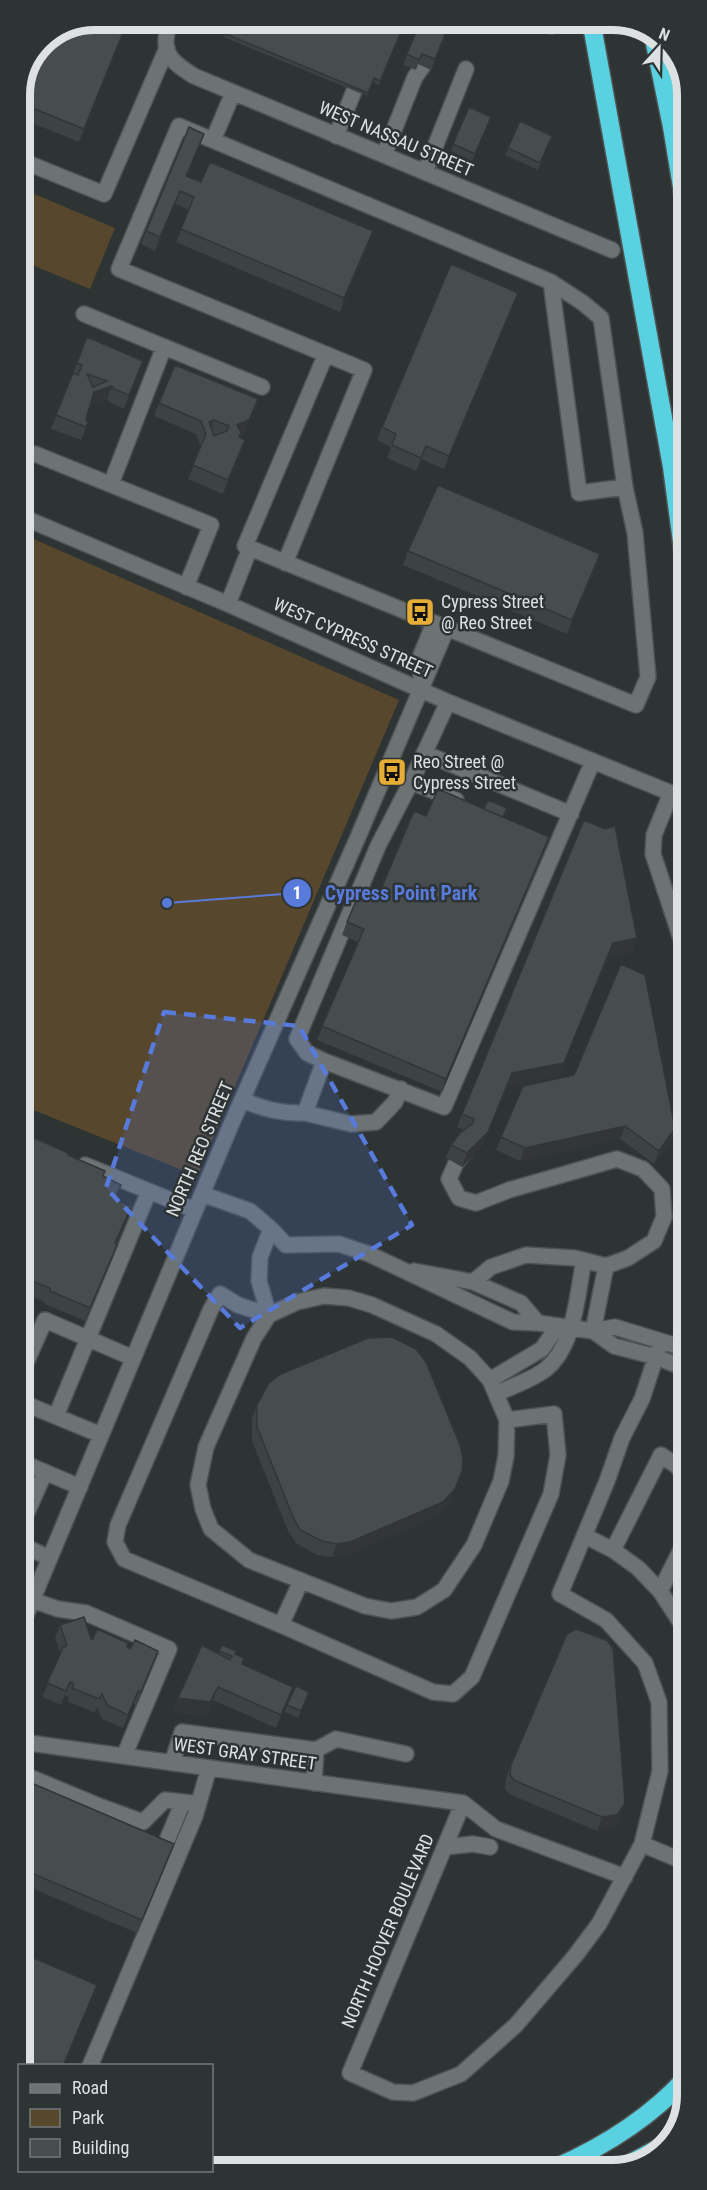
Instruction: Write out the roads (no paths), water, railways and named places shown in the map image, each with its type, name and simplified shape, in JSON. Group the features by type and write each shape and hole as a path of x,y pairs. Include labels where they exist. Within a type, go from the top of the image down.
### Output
{"highway":[{"path":"593,30 677,504"},
{"path":"656,47 677,157"},
{"path":"573,2160 628,2129 655,2109 677,2087"}],"street":[{"path":"30,164 104,194 168,53 167,30"},
{"name":"WEST NASSAU STREET","path":"168,53 179,67 194,76 612,250"},
{"path":"384,155 415,77 423,66"},
{"path":"424,172 466,69"},
{"path":"336,136 354,91"},
{"path":"213,140 233,93"},
{"path":"285,562 364,370 326,354 119,269 179,126 551,282 583,303 600,318 625,487 635,533 648,677 636,705 245,546 326,354"},
{"path":"551,282 579,493 625,487"},
{"path":"84,315 262,387"},
{"path":"111,484 164,347"},
{"path":"34,454 211,525 186,587"},
{"name":"WEST CYPRESS STREET","path":"30,520 421,688 447,702 677,794"},
{"path":"228,604 250,548"},
{"name":"NORTH REO STREET","path":"30,1599 50,1558 195,1210 421,688 440,626"},
{"path":"447,702 411,782 378,846 297,1039 307,1053 324,1061 444,1107 552,840 572,814 593,761"},
{"path":"424,753 572,814"},
{"path":"411,782 474,808"},
{"path":"677,798 654,835 653,854 677,927"},
{"path":"358,837 378,846"},
{"path":"301,968 322,977"},
{"path":"305,1113 324,1061"},
{"path":"242,1100 268,1111 290,1114 305,1113 351,1124 376,1122 395,1102 401,1089"},
{"path":"473,1281 491,1268 526,1255 550,1255 606,1266 628,1257 654,1241 664,1217 662,1189 642,1169 617,1159 508,1190 476,1203 459,1198 449,1179 456,1163 476,1140"},
{"path":"74,1161 195,1210"},
{"path":"56,1416 149,1191"},
{"path":"202,1194 250,1211 286,1245 339,1244 369,1254 513,1322 538,1323 593,1331 615,1327 677,1346"},
{"path":"269,1315 259,1281 260,1257 271,1229"},
{"path":"493,1387 544,1371 558,1358 564,1327 584,1260"},
{"path":"593,1331 606,1266"},
{"path":"393,1267 473,1281 521,1304 538,1323"},
{"path":"269,1315 238,1305 220,1294 211,1308 118,1525 116,1542 124,1559 433,1692 453,1694 472,1677 551,1494 558,1455 554,1414 507,1420"},
{"path":"324,1296 349,1298 372,1305 436,1334 470,1358 493,1387 507,1420 506,1456 501,1481 474,1545 444,1590 417,1607 391,1611 365,1606 249,1560 211,1529 203,1509 198,1485 206,1447 254,1338 269,1315 297,1302 324,1296"},
{"path":"30,1354 45,1320 133,1358"},
{"path":"593,1331 614,1346 677,1365"},
{"path":"463,1803 496,1829 625,1877 642,1844 660,1771 659,1702 645,1663 606,1620 560,1594 607,1481 622,1438 642,1399 661,1341"},
{"path":"30,1406 101,1435"},
{"path":"614,1550 661,1455 677,1466"},
{"path":"30,1466 80,1487"},
{"path":"30,1506 45,1472"},
{"path":"585,1536 614,1550 638,1568 660,1591 677,1617"},
{"path":"30,1549 50,1558"},
{"path":"660,1591 677,1558"},
{"path":"281,1625 301,1581"},
{"path":"30,1605 86,1613 170,1649 124,1756"},
{"path":"172,1763 182,1732 316,1750 336,1739 406,1754"},
{"name":"WEST GRAY STREET","path":"30,1743 463,1803"},
{"path":"314,1784 316,1750"},
{"path":"152,1869 209,1768"},
{"path":"30,1778 143,1822 165,1800 191,1803"},
{"path":"91,2064 191,1803"},
{"name":"NORTH HOOVER BOULEVARD","path":"463,1803 350,2073 393,2092 413,2093 461,2074 516,2025 575,1956 599,1924 625,1877"},
{"path":"445,1847 473,1844 490,1847"},
{"path":"642,1844 677,1859"}],"place":[{"name":"Cypress Street @ Reo Street","path":"420,612"},
{"name":"Reo Street @ Cypress Street","path":"392,772"},
{"name":"Cypress Point Park","path":"167,903"}]}
